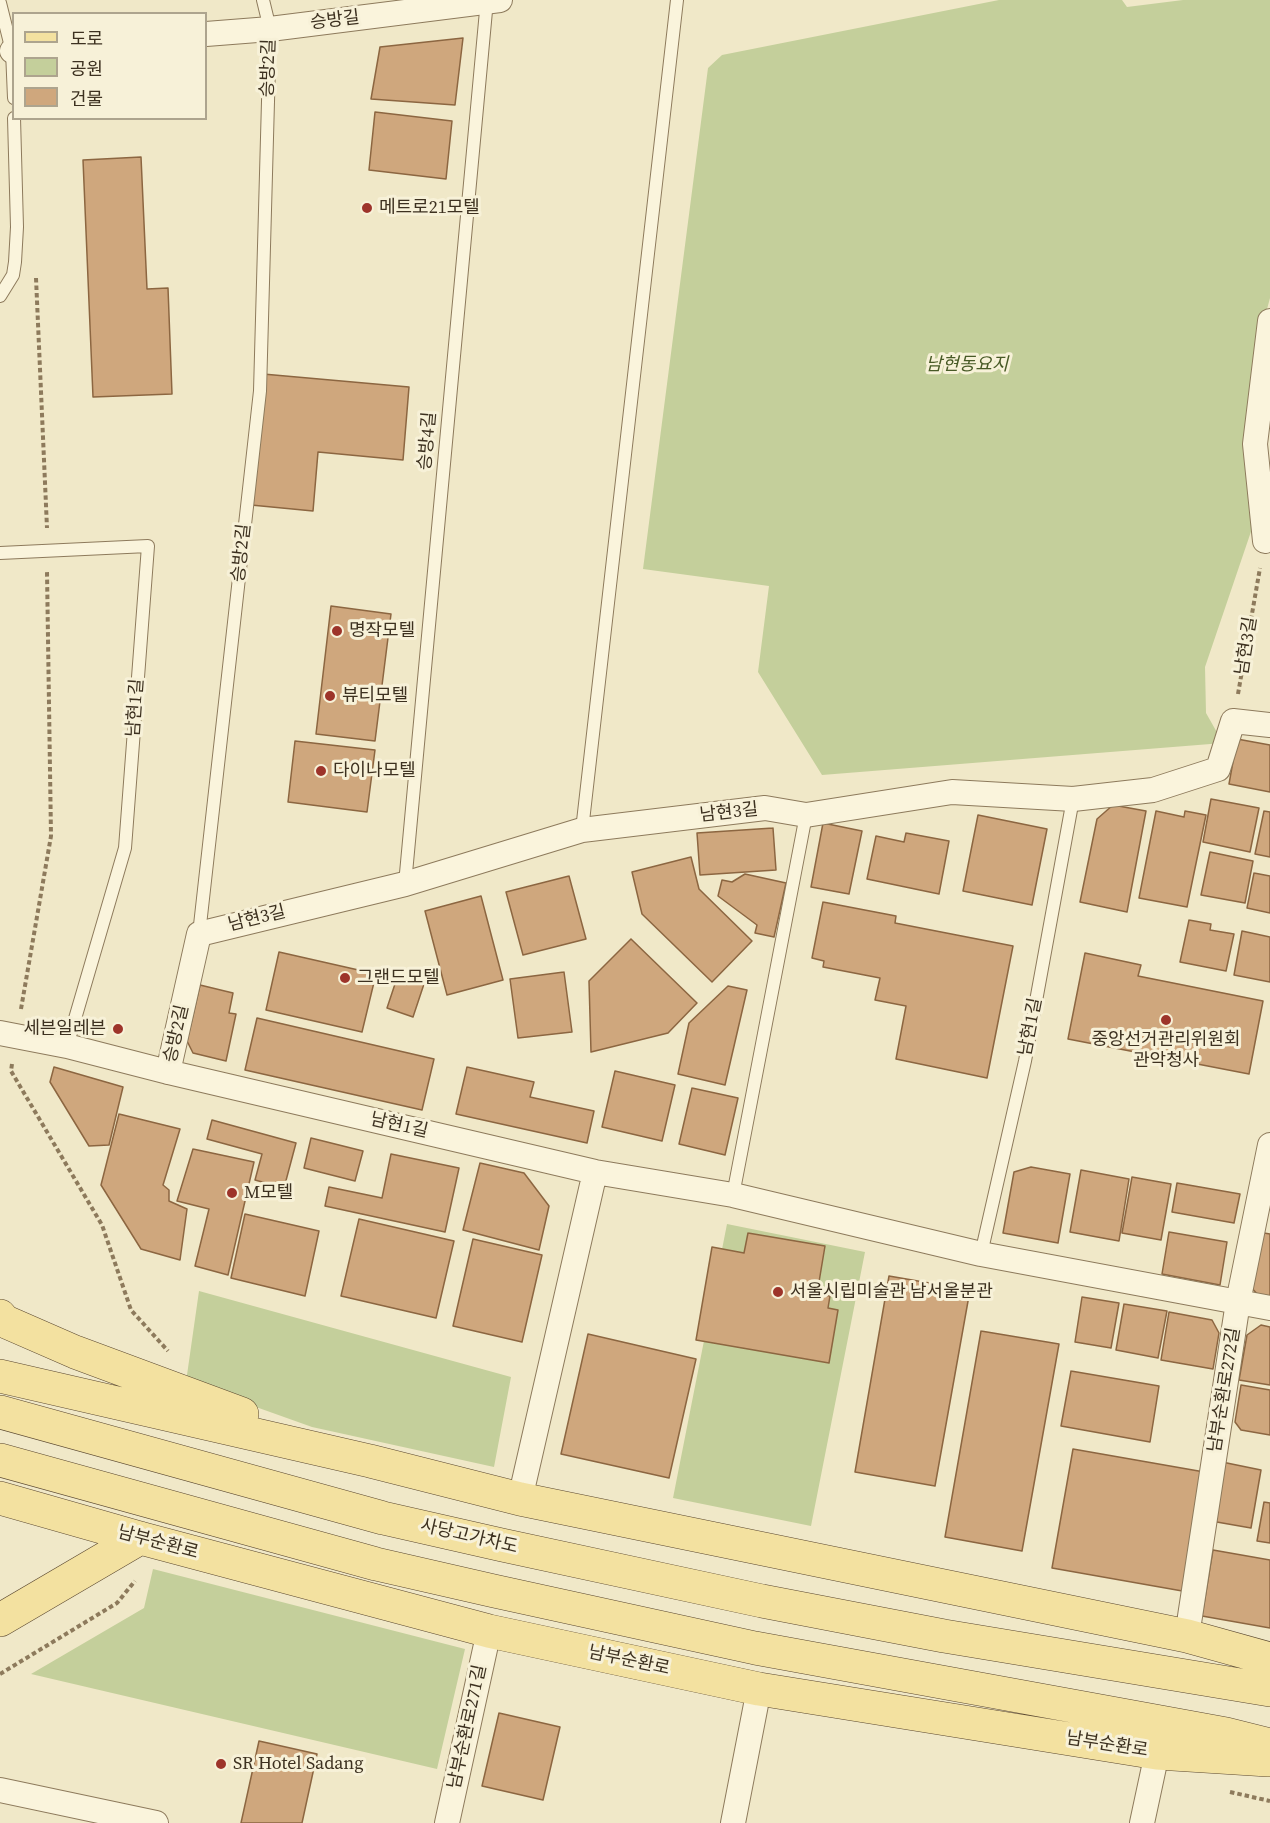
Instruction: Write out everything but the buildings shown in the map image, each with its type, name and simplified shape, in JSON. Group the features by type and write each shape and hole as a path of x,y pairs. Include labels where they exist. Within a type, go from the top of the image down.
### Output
{"main road":[{"path":"0,1316 4,1321 75,1352 370,1461"},
{"path":"0,1376 370,1461 520,1499 1187,1636 1270,1659"},
{"name":"사당고가차도","path":"0,1412 383,1518 762,1601 944,1636 1270,1690"},
{"name":"남부순환로","path":"0,1460 375,1564 754,1648 1226,1734 1270,1745"},
{"name":"남부순환로","path":"0,1498 140,1538 489,1631 759,1689 1157,1754 1270,1760"},
{"path":"0,1620 140,1538"}],"street":[{"name":"승방길","path":"207,34 270,29 492,1"},
{"path":"1268,540 1255,444 1270,321"},
{"name":"남현3길","path":"199,934 405,884 582,830 765,808 806,815 952,792 1073,799 1153,790 1218,769 1233,721"},
{"path":"1233,721 1270,724"},
{"name":"승방2길","path":"168,1072 199,934"},
{"name":"남현1길","path":"8,1034 67,1046 168,1072 595,1172 733,1195 981,1254 1270,1308"},
{"name":"남부순환로272길","path":"1187,1636 1238,1302 1270,1145"},
{"path":"520,1499 595,1172"},
{"name":"남부순환로271길","path":"447,1823 489,1631"},
{"path":"732,1823 759,1689"},
{"path":"1142,1823 1157,1754"},
{"path":"0,1790 156,1823"}],"lane":[{"name":"승방2길","path":"199,934 260,391 270,29 263,0"},
{"path":"582,830 677,0"},
{"name":"승방4길","path":"405,884 492,1"},
{"path":"0,3 12,46"},
{"path":"0,296 13,275 15,262 17,227 14,120"},
{"name":"남현1길","path":"0,553 148,546 125,848 67,1046"},
{"name":"남현1길","path":"981,1254 1025,1061 1073,799"},
{"path":"733,1195 806,815"}],"path":[{"path":"36,270 47,551 51,836 8,1034 11,1071 102,1225"},
{"name":"남현3길","path":"1233,721 1268,540"},
{"path":"0,1674 15,1665"}],"green space":[{"name":"남현동요지","path":"999,0 1122,0 1127,7 1183,0 1270,0 1270,298 1263,324 1259,508 1205,667 1206,713 1223,743 822,775 758,672 769,586 643,569 708,68 722,55"},
{"path":"727,1224 865,1252 811,1526 673,1498"},
{"path":"199,1291 511,1377 494,1467 312,1427 186,1382"},
{"path":"153,1569 465,1649 437,1769 31,1674 144,1608"}],"place":[{"name":"메트로21모텔","path":"367,208"},
{"name":"명작모텔","path":"337,631"},
{"name":"뷰티모텔","path":"330,696"},
{"name":"다이나모텔","path":"321,771"},
{"name":"그랜드모텔","path":"345,978"},
{"name":"중앙선거관리위원회 관악청사","path":"1166,1020"},
{"name":"세븐일레븐","path":"118,1029"},
{"name":"M모텔","path":"232,1193"},
{"name":"서울시립미술관 남서울분관","path":"778,1292"},
{"name":"SR Hotel Sadang","path":"221,1764"}]}
